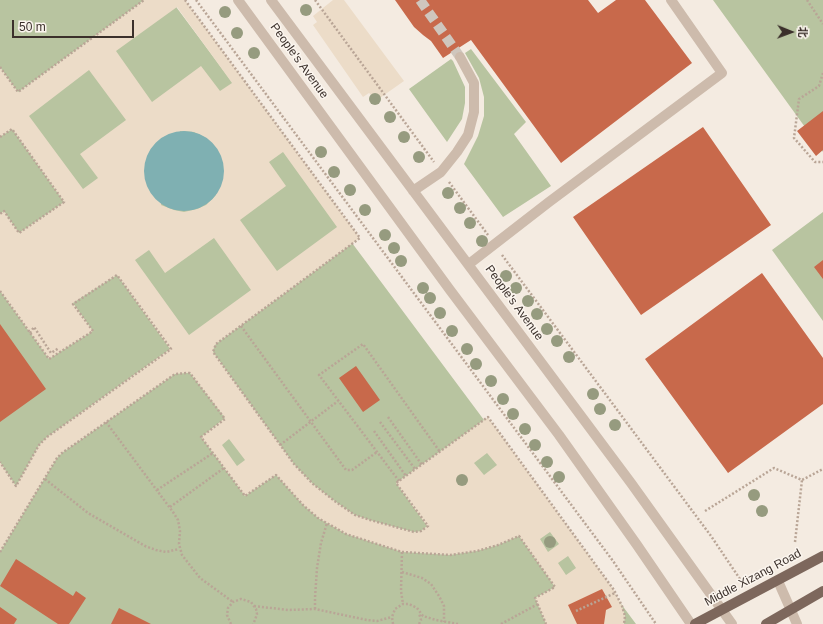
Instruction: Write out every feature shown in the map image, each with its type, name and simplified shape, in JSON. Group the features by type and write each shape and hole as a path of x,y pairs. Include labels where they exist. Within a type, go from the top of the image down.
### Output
{"main road":[{"name":"Middle Xizang Road","path":"695,624 823,556"},
{"path":"766,624 791,611 823,591"}],"street":[{"name":"People's Avenue","path":"238,0 450,290 559,435 691,624"},
{"name":"People's Avenue","path":"271,0 622,471 732,624"},
{"path":"469,264 722,73 671,0"},
{"path":"413,191 441,172 468,135 474,112 474,83 460,57"},
{"path":"778,581 797,624"}],"path":[{"path":"0,67 18,92 144,0"},
{"path":"185,0 360,238 216,344 213,352 294,464 314,484 355,515 414,532 421,531 428,526 396,484 488,417 616,593 625,616 624,624"},
{"path":"196,0 613,561 656,624"},
{"path":"315,0 706,529 751,594"},
{"path":"807,0 822,20 823,24"},
{"path":"818,86 823,73"},
{"path":"823,86 818,86 799,99 794,138 815,162 823,162"},
{"path":"0,137 12,129 64,202 19,233 4,211 0,214"},
{"path":"0,291 48,359 93,331 73,304 117,275 170,349 39,445 16,486 0,462"},
{"path":"241,326 346,470 352,470 377,452"},
{"path":"30,333 34,327 51,353 59,348"},
{"path":"399,481 319,375 363,344 440,452"},
{"path":"0,552 57,458 62,453 175,374 190,373 225,418 201,437 245,496 276,475 303,505 318,518 346,534 402,552 450,555 476,552 519,536 555,587 535,598 546,624"},
{"path":"280,445 338,401"},
{"path":"388,417 422,465"},
{"path":"106,422 170,507 178,520 180,531 180,549 182,555 200,578 232,602"},
{"path":"380,422 415,469"},
{"path":"374,431 406,476"},
{"path":"157,490 213,453"},
{"path":"170,507 224,468"},
{"path":"705,511 774,468 802,480"},
{"path":"802,480 823,469"},
{"path":"44,479 88,513 145,546 166,552 180,549"},
{"path":"795,542 802,480"},
{"path":"315,610 317,568 321,542 327,523"},
{"path":"402,552 401,591 403,604"},
{"path":"402,572 422,578 431,584 444,606 444,622"},
{"path":"576,611 616,593"},
{"path":"231,624 227,615 228,608 232,602 241,599 247,600 254,606 257,614 256,620 253,624"},
{"path":"393,624 392,617 395,609 403,604 409,604 414,606 423,616 458,624"},
{"path":"501,624 538,604"},
{"path":"254,606 288,610 315,610 367,620 392,617"},
{"path":"419,612 419,624"}],"green space":[{"path":"0,0 171,0 636,624 0,624"},
{"path":"713,0 823,0 823,152"},
{"path":"471,49 526,122 514,134 551,186 503,217 464,164 478,136 484,116 484,97 479,78 465,53"},
{"path":"451,59 465,87 465,103 462,119 447,142 409,89"},
{"path":"823,212 823,321 772,250"}],"shaded area":[{"path":"144,0 185,0 360,238 216,344 213,352 294,464 313,484 355,515 414,532 421,531 427,526 396,483 488,417 614,590 625,616 624,624 546,624 535,598 555,587 519,536 498,545 477,551 450,555 402,552 346,534 318,518 303,505 276,475 245,496 201,437 225,418 190,373 175,374 62,453 57,458 0,552 0,462 16,486 39,445 47,437 170,349 117,275 73,303 93,331 49,359 0,291 0,214 4,211 19,233 64,202 12,129 0,137 0,67 18,92","holes":["177,7 232,83 220,91 201,66 152,102 116,51","89,70 126,120 80,154 98,178 83,189 29,116","180,131 194,132 206,138 216,195 206,205 197,209 184,212 161,205","283,152 337,227 277,271 240,220 286,186 269,162","214,238 251,290 189,335 135,260 149,250 165,273","229,439 245,460 237,466 222,445","487,453 497,465 484,475 474,463","550,532 559,544 548,552 540,539","568,556 576,568 566,575 558,563"]},
{"path":"333,0 344,0 404,81 377,100 369,93 363,97 313,25 317,22 313,16"}],"water":[{"path":"184,131 199,134 212,143 221,156 224,171 221,186 212,199 199,208 184,211 169,208 156,199 147,186 144,171 147,156 156,143 169,134"}],"building":[{"path":"395,0 588,0 598,13 616,0 645,0 692,63 561,163 471,40 443,58 431,41 414,27"},
{"path":"823,111 823,150 816,156 797,131"},
{"path":"703,127 771,225 641,315 573,217"},
{"path":"823,260 823,279 814,267"},
{"path":"762,273 823,358 823,404 728,473 645,359"},
{"path":"0,324 46,389 0,422"},
{"path":"356,366 380,400 363,412 339,378"},
{"path":"16,559 73,596 76,591 86,598 69,624 58,624 0,586"},
{"path":"602,589 612,607 606,610 604,624 577,624 568,605"},
{"path":"0,607 17,619 14,624 0,624"},
{"path":"119,608 151,624 111,624"}],"tunnel":[{"path":"420,0 460,57"}]}
